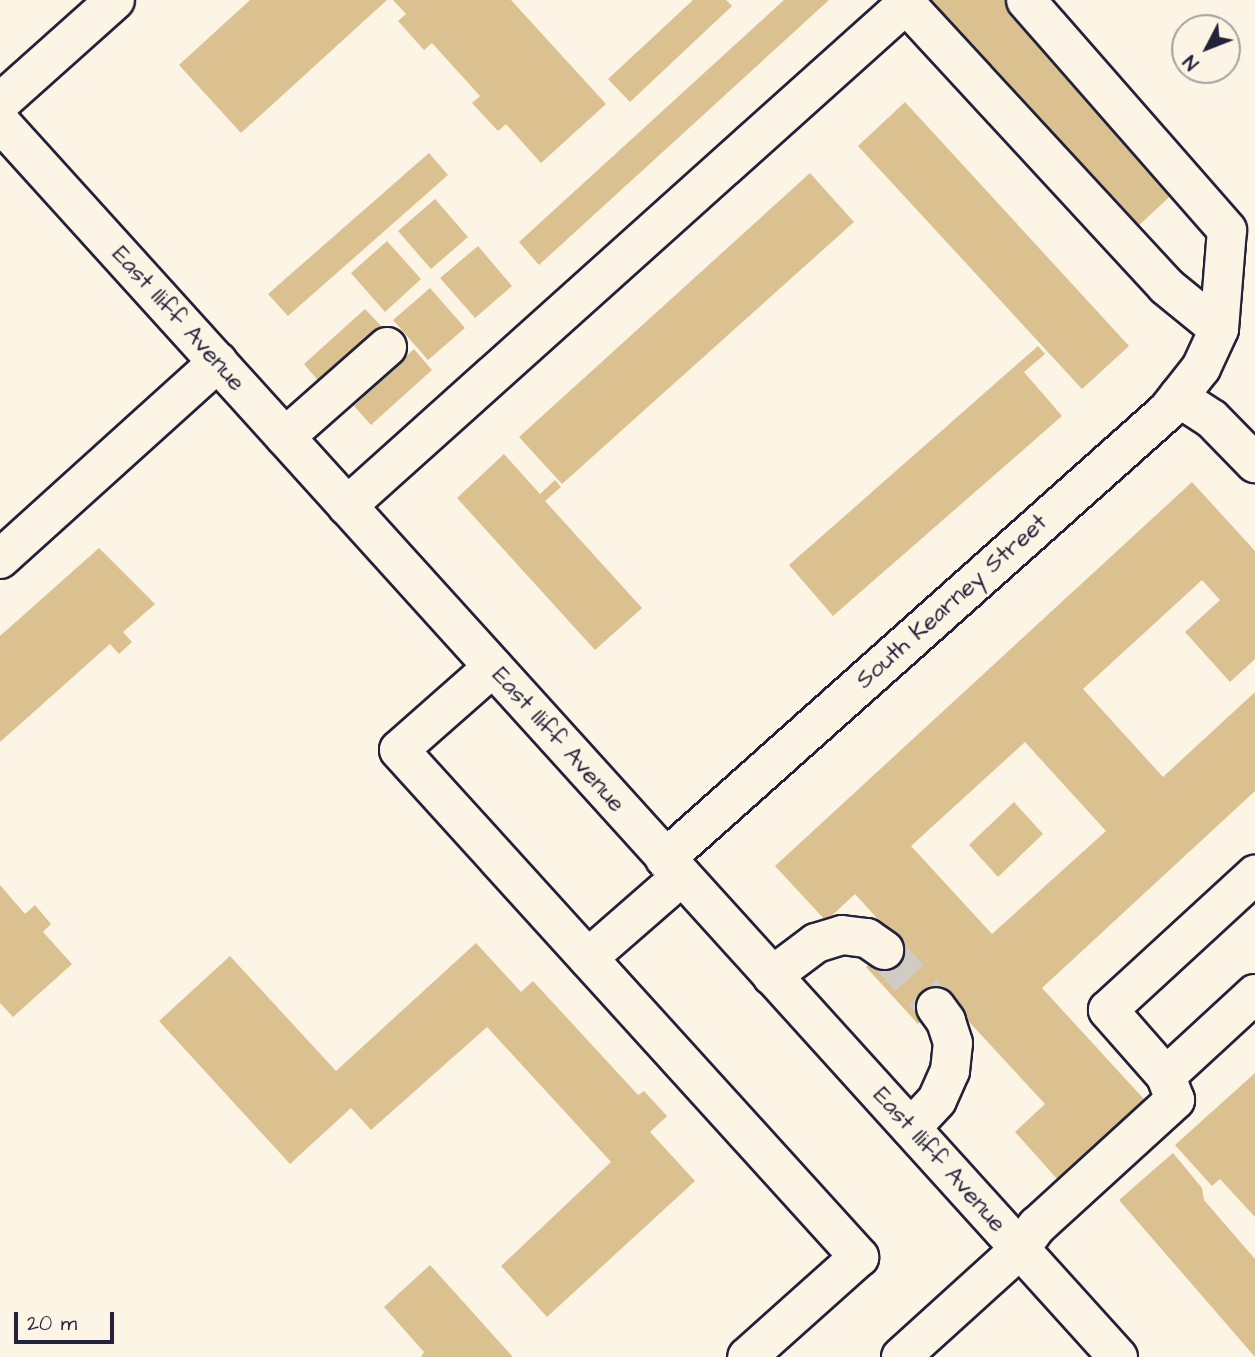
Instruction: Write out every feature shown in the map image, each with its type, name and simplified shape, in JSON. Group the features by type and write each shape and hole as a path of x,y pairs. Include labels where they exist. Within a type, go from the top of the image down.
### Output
{"street":[{"path":"0,103 115,0"},
{"path":"1026,0 1227,230 1219,329"},
{"path":"347,506 908,2 1166,286 1219,329"},
{"name":"East Iliff Avenue","path":"0,121 1118,1357"},
{"name":"South Kearney Street","path":"588,958 673,868 1167,411 1201,368 1219,329"},
{"path":"285,437 387,347"},
{"path":"0,559 218,362"},
{"path":"1178,397 1212,419 1255,463"},
{"path":"493,667 399,750 859,1257 747,1357"},
{"path":"901,1357 1020,1249 1037,1226 1175,1100 1166,1076 1108,1010 1255,875"},
{"path":"772,976 816,943 842,935 867,938 884,950"},
{"path":"1166,1076 1255,994"},
{"path":"911,1128 937,1100 950,1071 953,1043 946,1021 936,1007"}],"building":[{"path":"250,0 387,0 241,133 179,65"},
{"path":"393,0 511,0 606,104 541,163 506,124 498,131 472,103 480,96 432,43 424,50 398,21 406,14"},
{"path":"693,0 726,0 732,6 630,102 608,79"},
{"path":"784,0 829,0 539,265 519,242"},
{"path":"927,0 1010,0 1180,187 1135,229"},
{"path":"905,102 1129,346 1082,389 858,146"},
{"path":"429,153 448,175 288,316 268,294"},
{"path":"810,173 854,222 562,484 519,437"},
{"path":"435,199 468,237 431,269 398,231"},
{"path":"387,241 421,279 385,312 351,273"},
{"path":"478,246 512,286 475,318 440,278"},
{"path":"430,288 465,328 428,360 393,320"},
{"path":"365,309 384,329 322,385 304,364"},
{"path":"1038,346 1045,354 1024,372 1062,416 833,616 789,565"},
{"path":"414,349 432,370 371,425 354,406"},
{"path":"504,454 540,494 555,480 561,487 545,501 642,608 595,650 457,498"},
{"path":"1192,482 1255,551 1255,659 1230,682 1185,632 1220,600 1202,580 1083,689 1163,777 1255,692 1255,791 1042,988 1154,1110 1067,1190 1015,1132 1045,1104 947,998 918,1024 866,967 896,939 855,894 826,921 775,866","holes":["1025,742 1106,831 992,934 911,846"]},
{"path":"99,548 155,604 123,632 132,642 119,654 110,644 0,742 0,636"},
{"path":"1014,802 1043,834 998,877 969,845"},
{"path":"0,885 25,914 35,905 51,924 43,932 72,964 13,1017 0,1003"},
{"path":"476,943 521,992 533,981 638,1095 644,1091 667,1116 650,1132 695,1181 547,1317 501,1266 611,1162 487,1027 371,1130 351,1108 290,1164 159,1021 230,956 336,1071"},
{"path":"1255,1073 1255,1217 1220,1179 1212,1186 1175,1145"},
{"path":"1173,1153 1202,1188 1204,1200 1255,1259 1255,1357 1119,1200"},
{"path":"430,1265 513,1357 421,1357 424,1352 384,1307"}],"tunnel":[{"path":"884,950 936,1007"}]}
